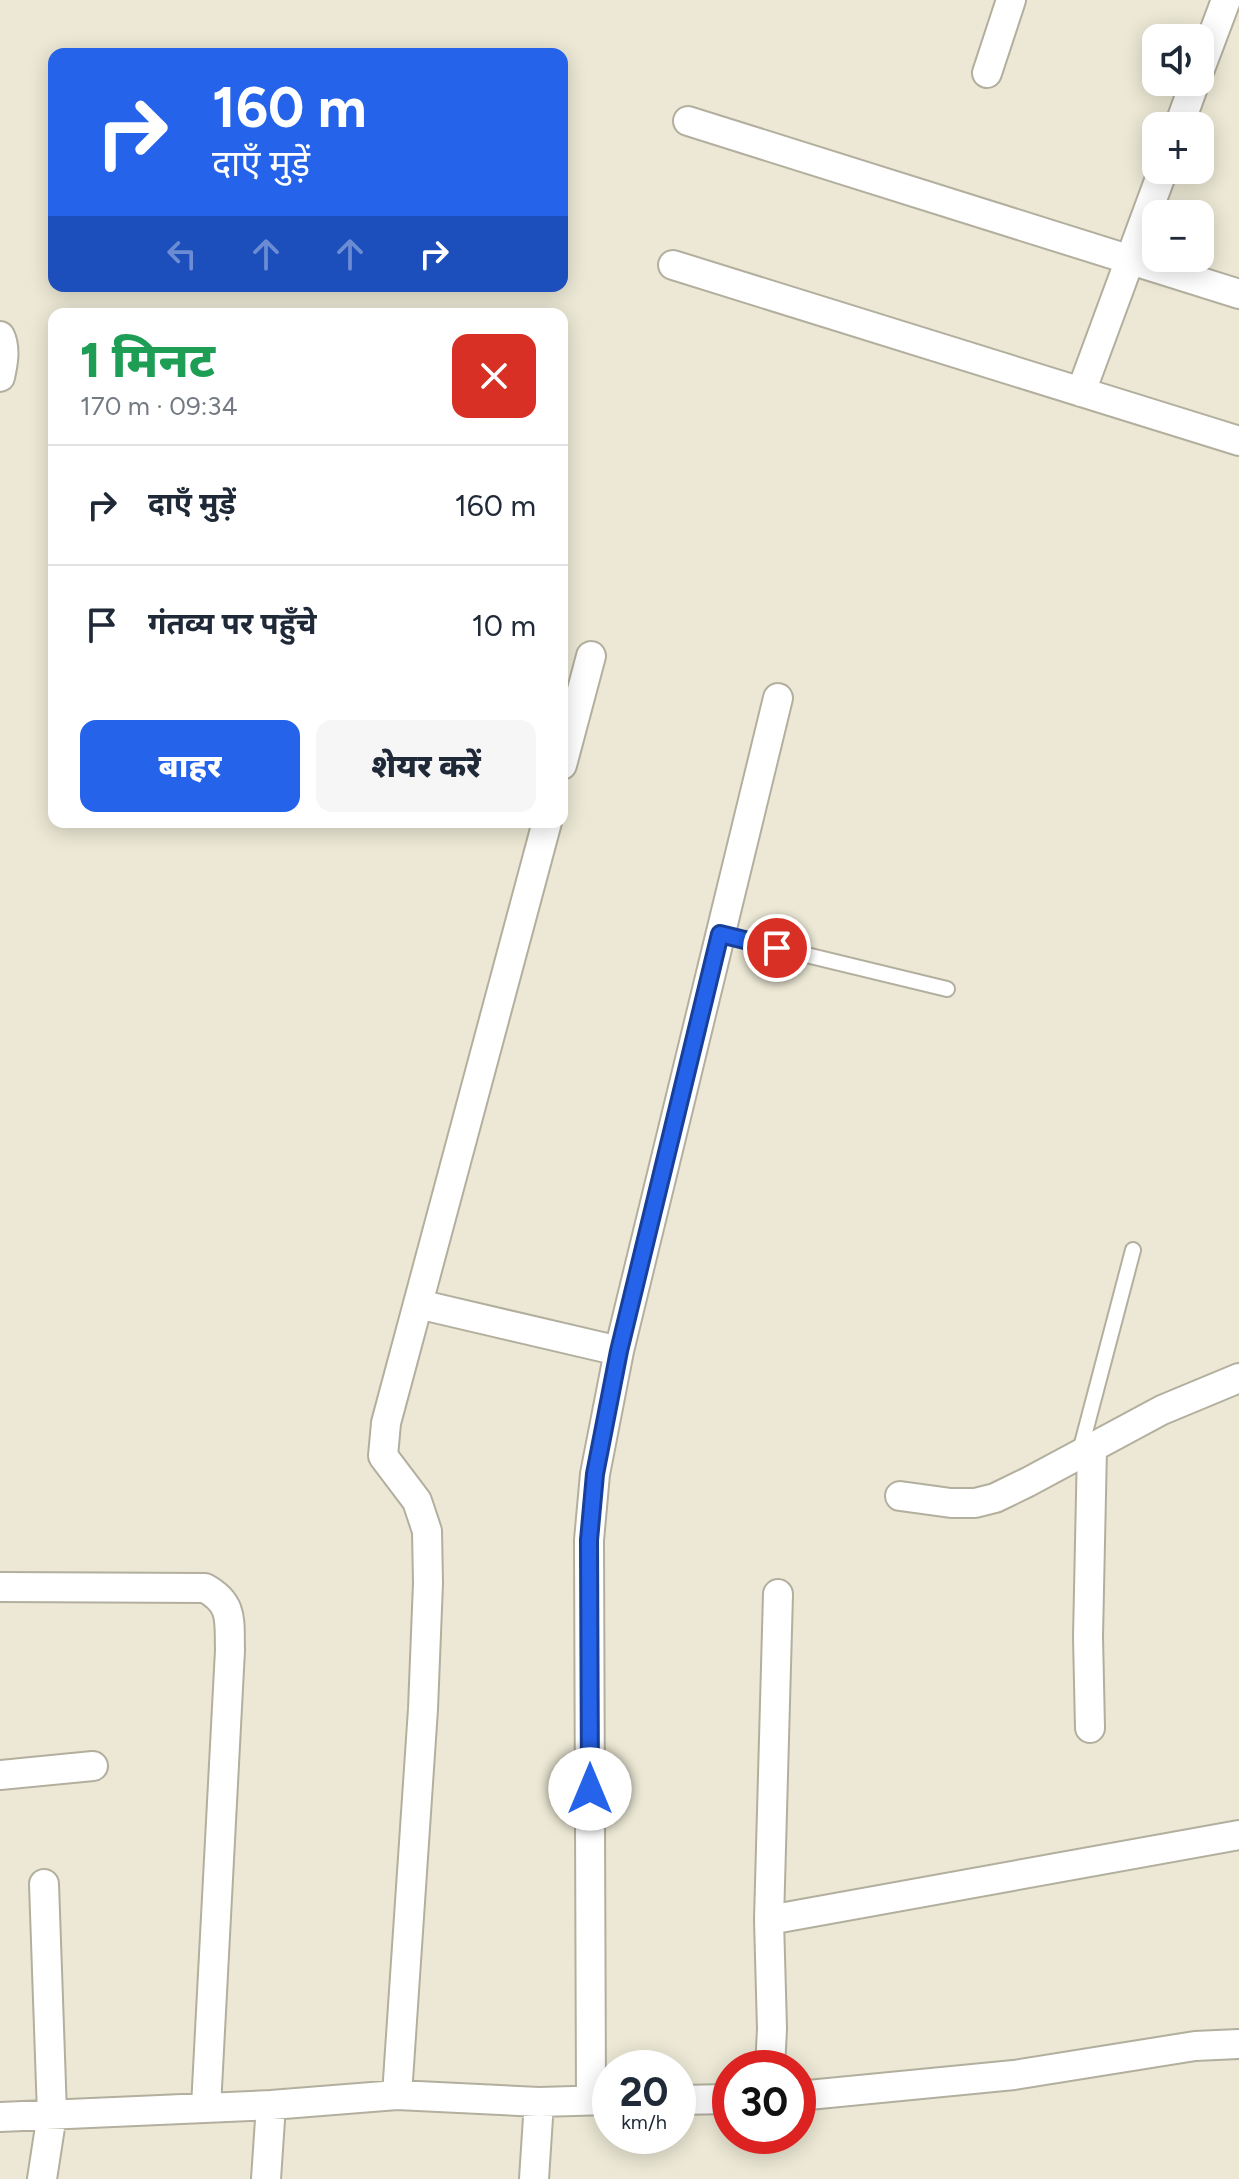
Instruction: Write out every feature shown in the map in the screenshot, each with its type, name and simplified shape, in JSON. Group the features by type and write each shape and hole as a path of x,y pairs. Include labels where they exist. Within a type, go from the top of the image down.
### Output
{"street":[{"path":"987,73 1011,0"},
{"path":"1214,32 1226,0"},
{"path":"688,121 1239,294"},
{"path":"1081,392 1158,184"},
{"path":"673,265 1239,441"},
{"path":"0,336 3,365 0,377"},
{"path":"568,742 591,656"},
{"path":"600,2050 589,1540 595,1474 619,1351 778,698"},
{"path":"397,2095 423,1709 428,1557 427,1531 417,1501 383,1456 386,1423 545,828"},
{"path":"418,1304 619,1351"},
{"path":"900,1496 951,1503 975,1503 995,1498 1162,1410 1239,1378"},
{"path":"1085,1452 1090,1728"},
{"path":"0,1587 205,1588 220,1597 229,1613 230,1650 206,2107"},
{"path":"771,2050 769,1920 778,1594"},
{"path":"0,1775 93,1766"},
{"path":"769,1920 1239,1835"},
{"path":"42,2179 52,2114 44,1884"},
{"path":"816,2094 1014,2075 1195,2046 1239,2044"},
{"path":"0,2117 271,2105 397,2095 539,2102 592,2100"},
{"path":"534,2179 539,2102"},
{"path":"266,2179 271,2105"}],"lane":[{"path":"720,934 947,989"},
{"path":"1085,1452 1133,1250"}],"route":[{"path":"590,1789 589,1540 595,1474 619,1351 720,934 777,948"}]}
